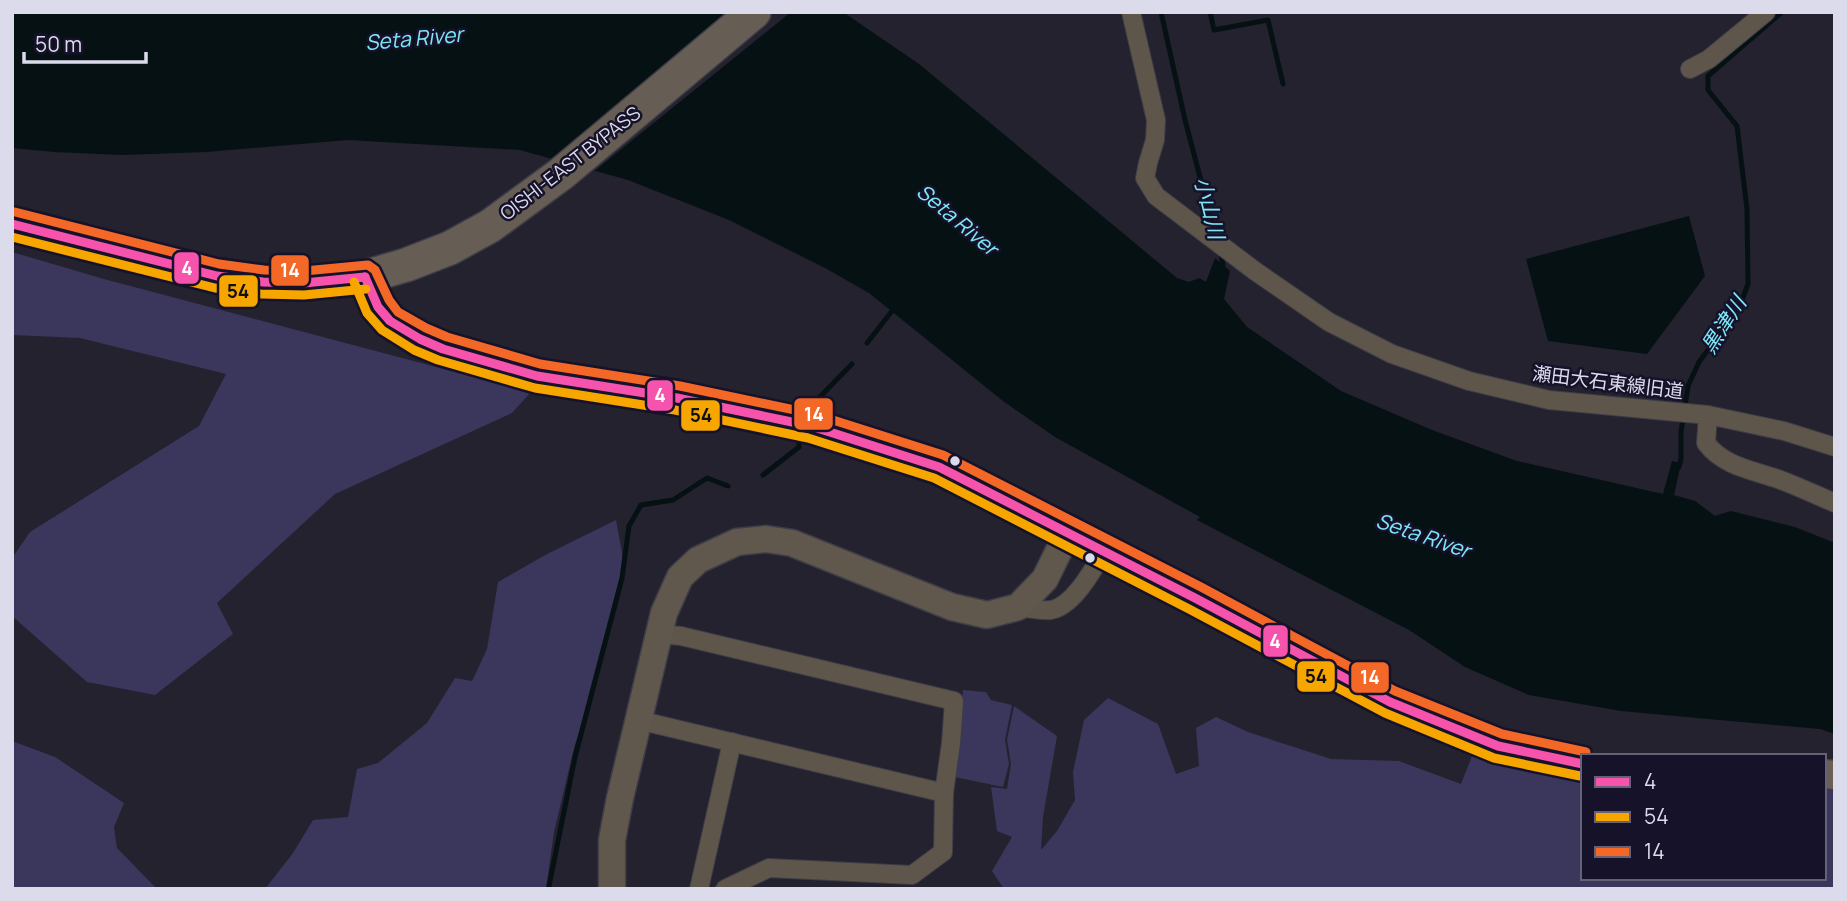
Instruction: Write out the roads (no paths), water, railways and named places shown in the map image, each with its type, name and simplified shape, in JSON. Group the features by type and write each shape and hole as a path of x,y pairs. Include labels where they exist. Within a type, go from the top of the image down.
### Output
{"highway":[{"name":"OISHI-EAST BYPASS","path":"12,224 228,277 263,282 304,283 365,277 450,248 490,226 561,174 754,12"}],"main road":[{"path":"365,277 378,307 390,321 443,349 548,378 677,398 811,426 939,467 1195,598 1390,702 1498,746 1581,764"}],"street":[{"name":"瀬田大石東線旧道","path":"1131,12 1156,120 1155,140 1145,178 1156,196 1255,271 1329,322 1392,354 1469,382 1549,400 1702,415 1784,431 1835,447"},
{"path":"1690,69 1709,59 1766,12"},
{"path":"1702,415 1706,443 1714,454 1738,467 1835,503"},
{"path":"1018,607 1045,579 1067,534"},
{"path":"612,889 612,840 664,612 680,577 698,560 737,542 766,539 792,543 952,607 987,615 1018,607 1053,610 1082,587 1103,552"},
{"path":"659,634 681,636 954,701 944,793 943,852 912,875 769,868 725,889"},
{"path":"638,720 944,793"},
{"path":"699,889 732,742"}],"water":[{"name":"Seta River","path":"12,12 843,12 919,64 1177,278 1189,282 1199,278 1206,282 1215,258 1230,271 1224,299 1247,327 1341,391 1432,430 1517,461 1663,494 1672,461 1681,463 1674,495 1695,501 1715,516 1731,511 1795,527 1835,543 1835,734 1820,729 1621,711 1529,695 1465,667 1409,630 1197,520 1200,517 1055,437 1003,401 869,293 729,220 628,180 520,150 348,140 206,152 122,155 12,148"},
{"path":"1689,216 1705,276 1647,354 1548,341 1526,259"}],"waterway":[{"name":"小山川","path":"1161,12 1185,120 1215,234"},
{"path":"1210,12 1214,30 1268,20 1283,84"},
{"name":"黒津川","path":"1679,467 1688,386 1699,362 1739,308 1748,284 1747,209 1737,126 1708,90 1708,76 1782,12"},
{"name":"小山川","path":"1220,250 1223,265 1221,271"},
{"path":"867,343 896,309"},
{"path":"805,416 808,409 852,364"},
{"path":"763,475 799,447 799,442"},
{"path":"549,886 575,757 622,578 629,526 641,505 673,500 707,478 728,486"}]}
